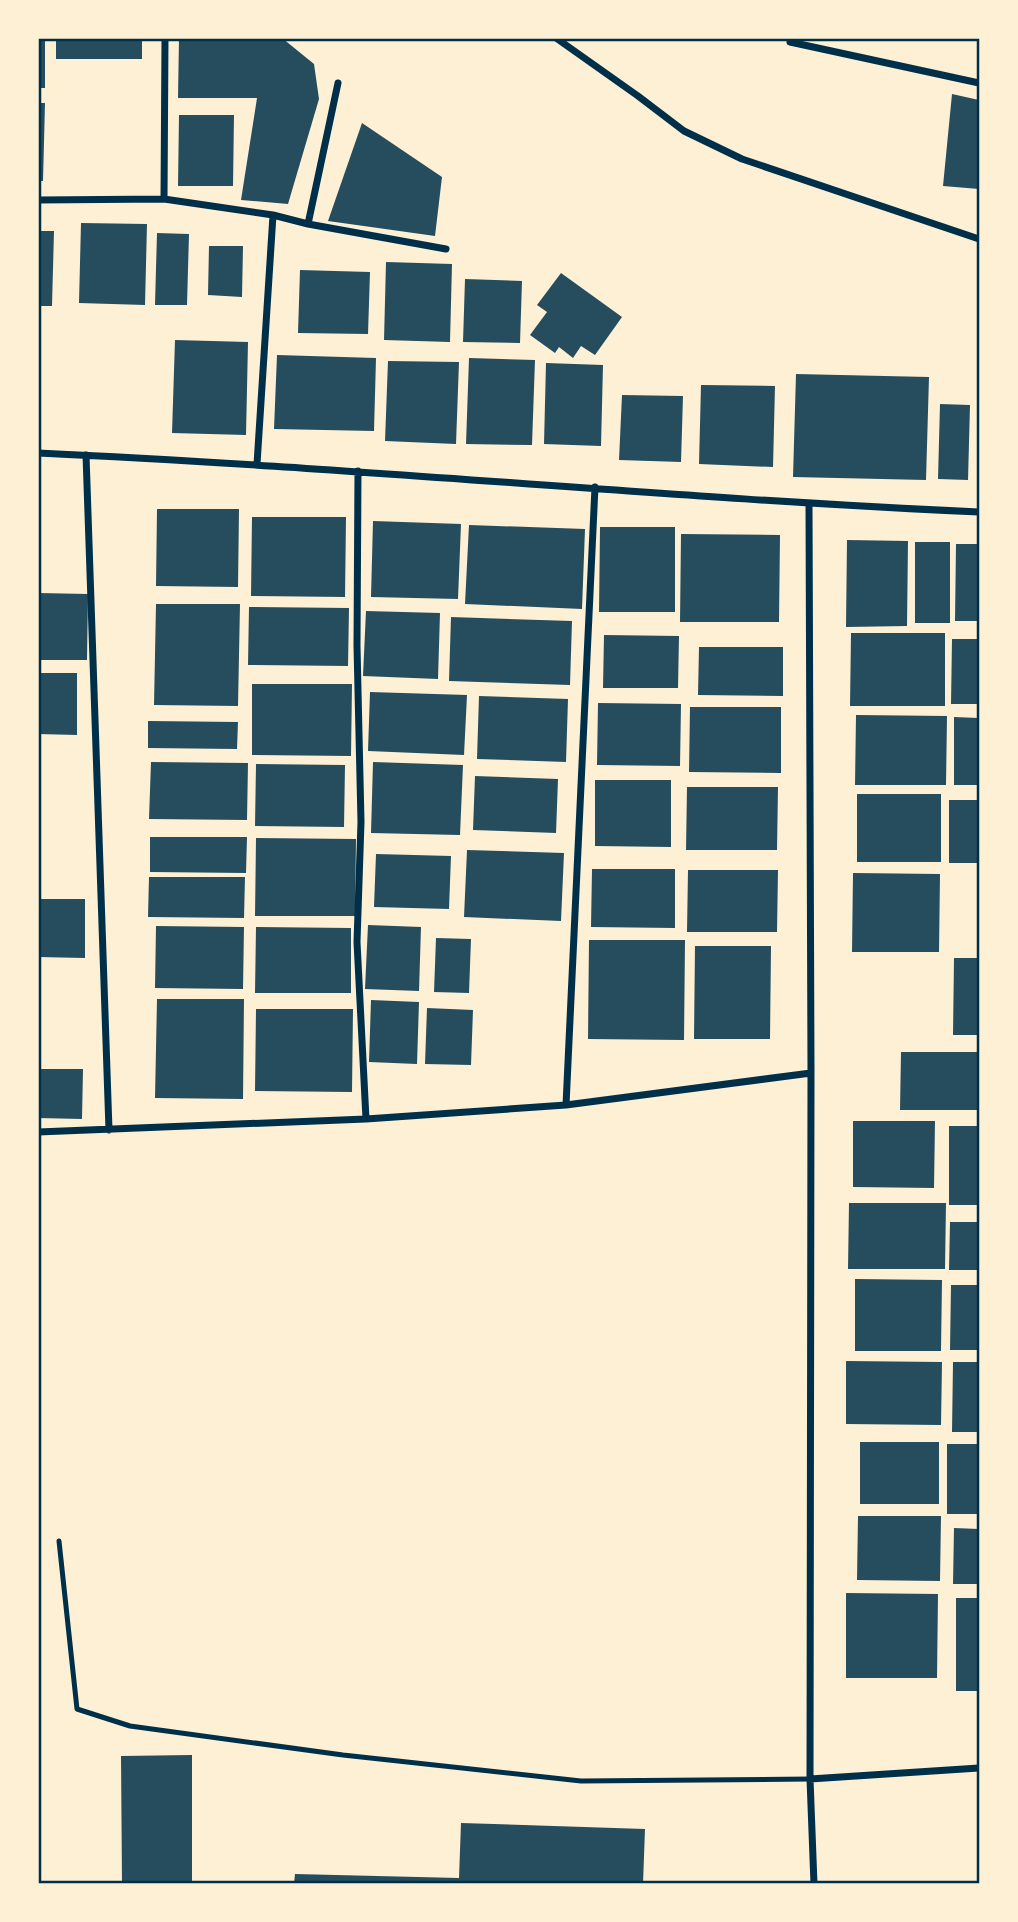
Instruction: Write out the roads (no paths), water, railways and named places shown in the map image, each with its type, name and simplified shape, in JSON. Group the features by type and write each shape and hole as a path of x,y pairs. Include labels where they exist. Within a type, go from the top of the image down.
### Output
{"street":[{"path":"164,199 165,38"},
{"path":"556,38 684,131 742,159 979,239"},
{"path":"790,42 979,83"},
{"path":"307,224 338,83"},
{"path":"38,200 164,199 273,215 307,224 446,249"},
{"path":"257,464 273,215"},
{"path":"38,453 257,464 809,505 979,512"},
{"path":"86,456 109,1130"},
{"path":"358,471 357,646 361,822 357,943 366,1119"},
{"path":"566,1105 594,487"},
{"path":"809,505 810,1779 814,1884"},
{"path":"38,1132 366,1119 566,1105 811,1073"},
{"path":"810,1779 979,1768"}],"lane":[{"path":"60,1541 77,1709 130,1726 343,1755 582,1781 810,1779"}]}
